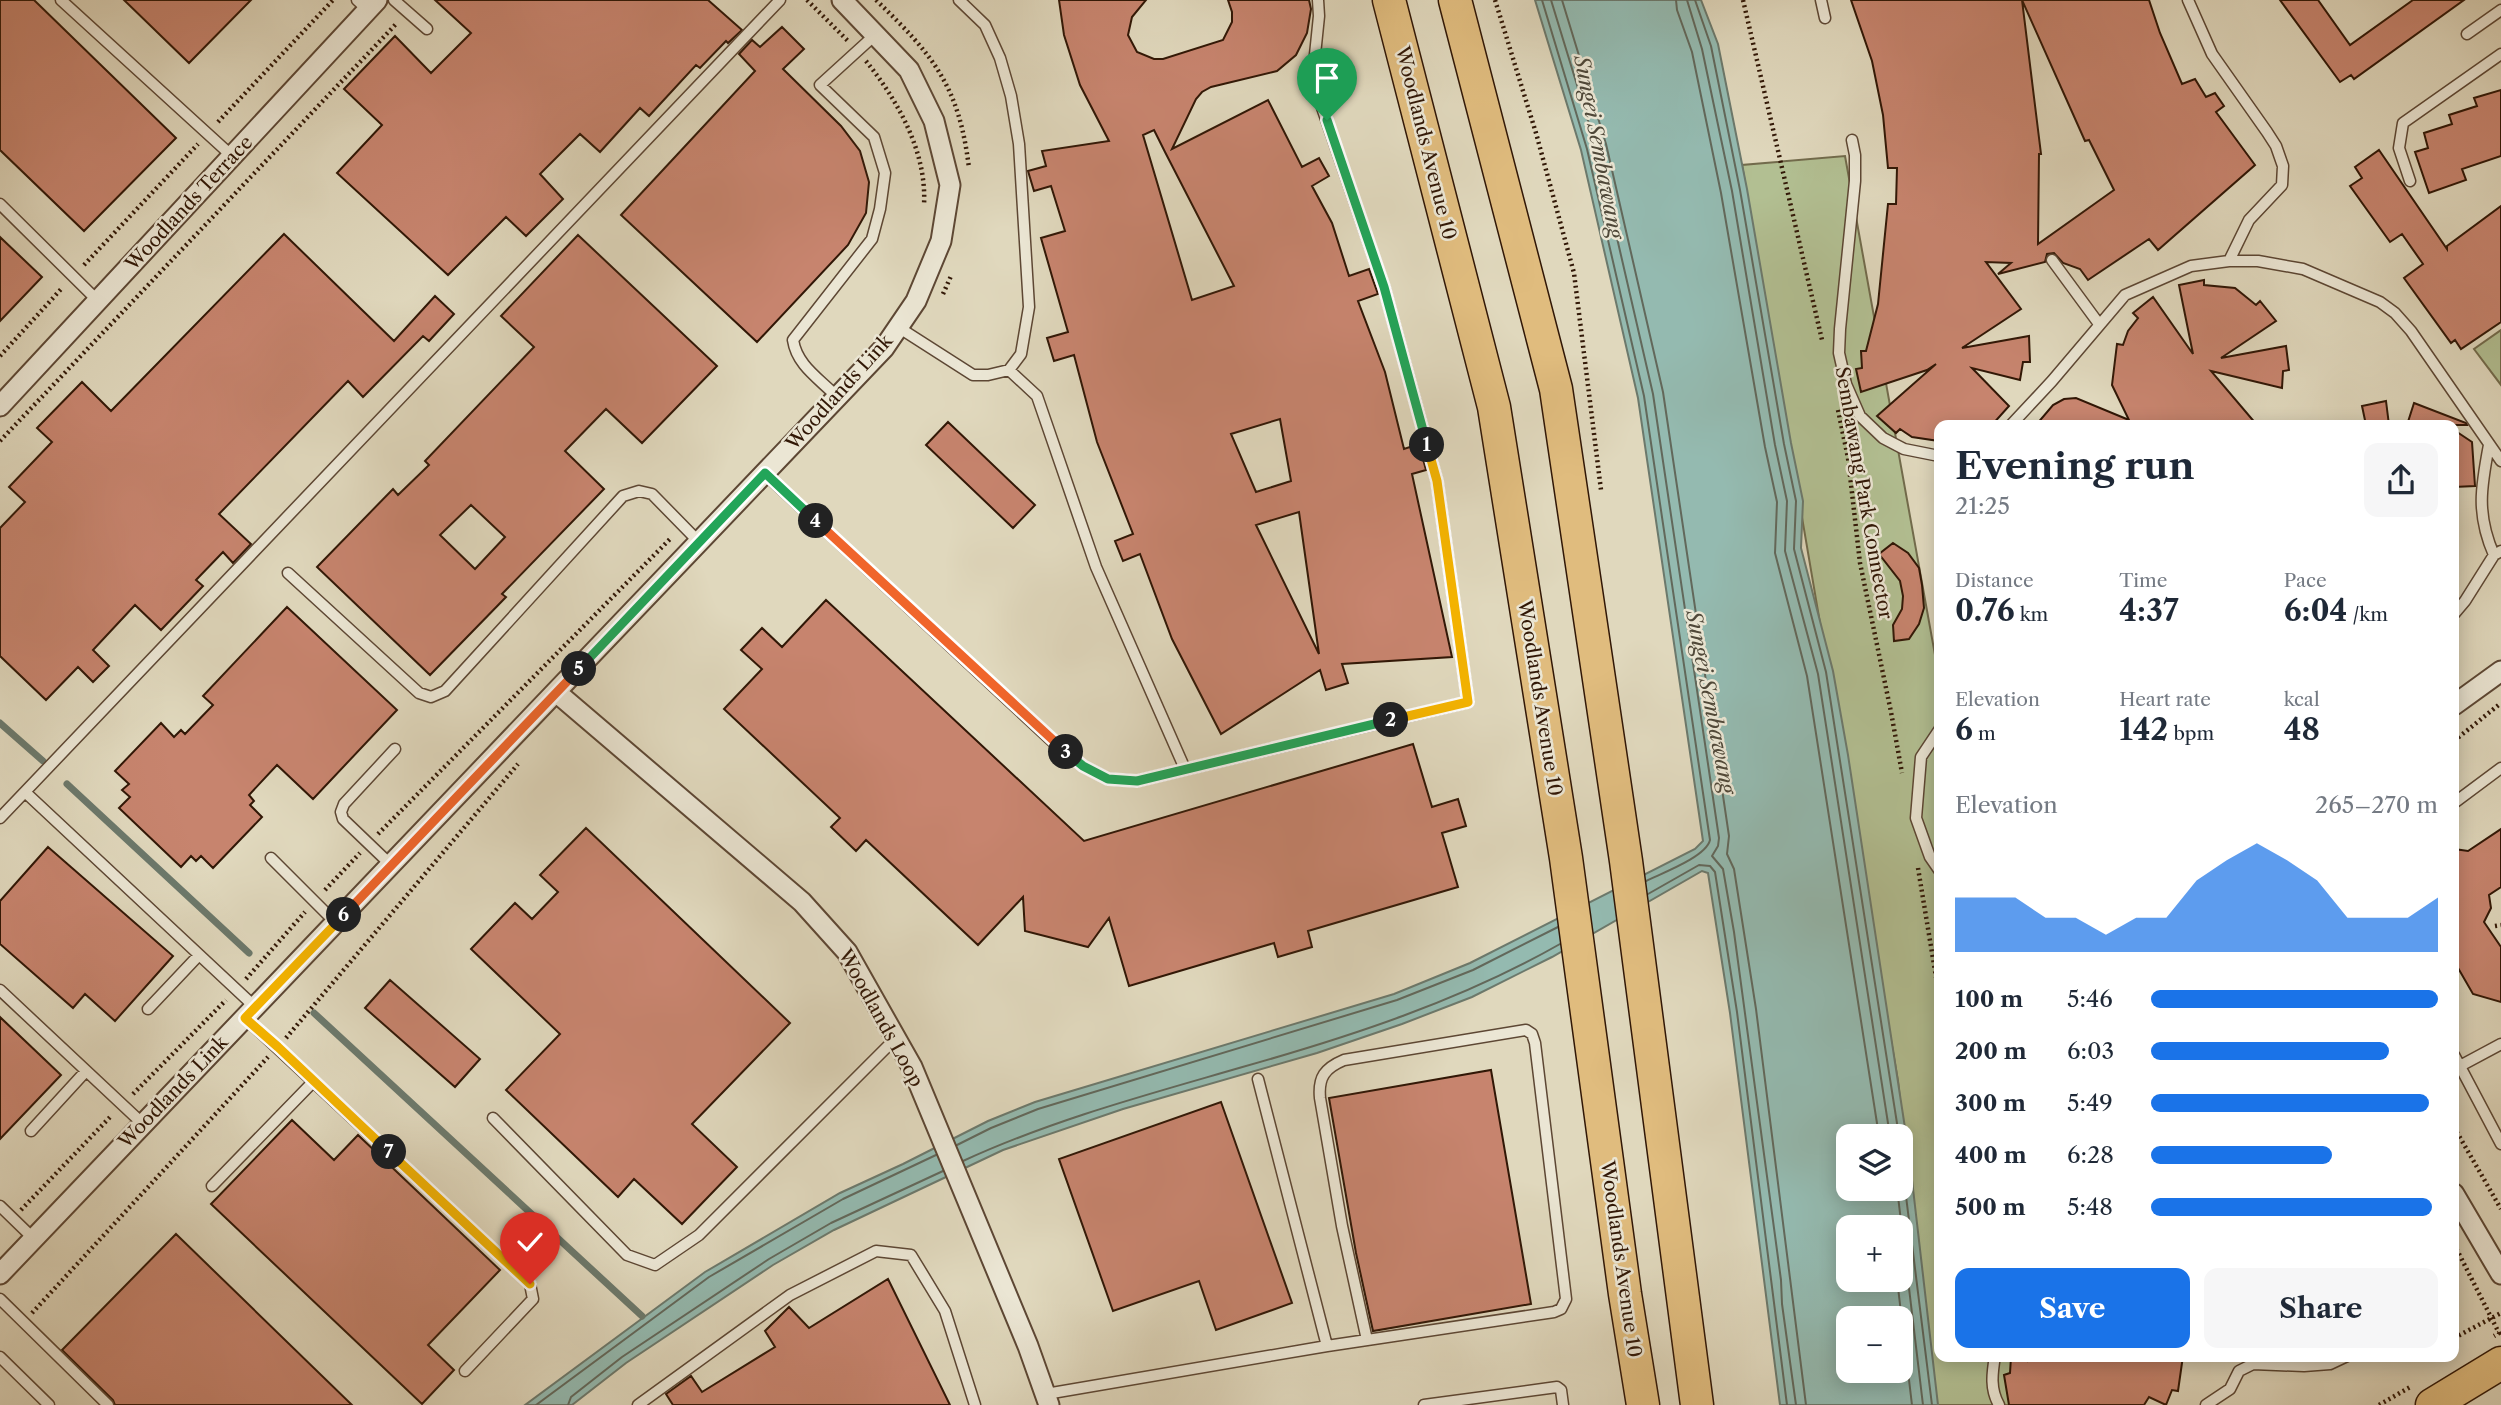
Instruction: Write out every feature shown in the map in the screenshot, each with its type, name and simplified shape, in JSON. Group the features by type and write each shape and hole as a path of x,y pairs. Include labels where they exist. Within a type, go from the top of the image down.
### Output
{"main road":[{"name":"Woodlands Avenue 10","path":"1389,0 1494,407 1566,858 1625,1294 1643,1405"},
{"path":"1455,0 1556,389 1628,875 1697,1405"},
{"path":"2432,1405 2500,1348"}],"street":[{"name":"Woodlands Link","path":"0,1274 884,348 916,301 941,241 950,185 934,121 909,71 842,0"},
{"name":"Woodlands Terrace","path":"0,406 232,156 367,3"},
{"path":"2459,701 2501,671"},
{"name":"Woodlands Loop","path":"556,692 802,902 847,951 912,1067 1028,1346 1047,1400"},
{"path":"2459,1203 2501,1274"}],"lane":[{"path":"61,0 232,156"},
{"path":"394,0 427,29"},
{"path":"0,818 780,0"},
{"path":"898,327 973,375 1009,370 1021,354 1029,307 1019,144 1011,96 1000,58 985,25 959,0"},
{"path":"765,473 1044,734 1083,766 1108,779 1137,781 1468,702 1437,481 1384,287 1318,96 1313,74 1318,0"},
{"path":"1821,0 1825,18"},
{"path":"2188,0 2212,54 2276,146 2283,166 2282,185 2249,220 2229,261"},
{"path":"2467,34 2501,10"},
{"path":"837,397 803,366 794,351 793,340 872,239 885,173 874,137 821,87 821,83 876,34"},
{"path":"2410,181 2399,148 2403,123 2501,54"},
{"path":"1852,140 1855,181 1839,353 1846,384 1860,416 1883,438 1904,449 1934,455"},
{"path":"0,204 98,301"},
{"path":"2052,260 2099,324"},
{"path":"2016,420 2125,295 2191,266 2229,261 2258,261 2303,269 2379,302 2395,313 2411,331 2501,461"},
{"path":"1009,370 1037,396 1096,567 1185,769"},
{"path":"2459,607 2498,553 2484,531 2481,504 2489,445"},
{"path":"288,573 419,693 431,697 445,691 623,496 639,491 652,494 699,542"},
{"path":"2486,569 2501,567"},
{"path":"1934,738 1921,757 1916,818 1934,863"},
{"path":"391,865 343,819 341,812 344,804 396,749"},
{"path":"2459,799 2501,768"},
{"path":"25,792 236,990 250,1013 278,1047 313,1082 530,1284 533,1299 465,1371"},
{"path":"271,858 335,923"},
{"path":"148,1009 199,954"},
{"path":"0,990 143,1124"},
{"path":"1047,1400 1327,1346 1367,1340 1561,1310 1566,1299 1537,1056 1532,1034 1526,1030 1344,1060 1329,1066 1322,1075 1319,1084 1320,1098 1342,1226 1367,1340"},
{"path":"493,1118 627,1255 655,1265 699,1235 896,1038"},
{"path":"2501,1044 2460,1066 2501,1144"},
{"path":"31,1131 86,1071"},
{"path":"1258,1079 1327,1346"},
{"path":"212,1186 313,1082"},
{"path":"0,1206 34,1239"},
{"path":"638,1405 790,1295 876,1251 911,1255 944,1311 975,1405"},
{"path":"0,1299 108,1405"},
{"path":"0,1357 49,1405"},
{"path":"1994,1362 1992,1380 1999,1405"},
{"path":"2206,1405 2230,1389 2239,1371 2253,1364 2304,1366 2334,1362"},
{"path":"1424,1405 1557,1387 1561,1390 1563,1405"}],"path":[{"path":"0,356 333,0"},
{"name":"Sembawang Park Connector","path":"1743,0 1824,347"},
{"path":"0,441 408,12"},
{"name":"Sembawang Park Connector","path":"1836,400 1848,458 1860,563 1892,712 1902,774"},
{"path":"13,1218 236,990 368,843 682,526"},
{"path":"2459,737 2501,703"},
{"path":"1917,864 1934,965"},
{"path":"24,1322 278,1047"},
{"path":"2459,1136 2501,1209"},
{"path":"2459,1254 2492,1318 2500,1348"},
{"path":"2459,1335 2501,1312"}],"green space":[{"path":"1845,156 1934,649 1934,1362 2063,1362 2071,1405 1933,1405 1911,1201 1913,1124 1903,1124 1898,1081 1742,165"},
{"path":"2501,330 2501,385 2474,349"}],"water":[{"name":"Sungei Sembawang","path":"1535,0 1701,0 1718,44 1803,501 1801,548 1833,671 1848,755 1904,1124 1836,1124 1836,1201 1913,1201 1913,1189 1938,1405 1780,1405 1730,1013 1708,873 1702,871 1552,957 1472,997 1317,1053 1123,1109 1003,1150 834,1230 773,1265 626,1363 572,1405 525,1405 705,1272 840,1193 988,1121 1035,1102 1394,994 1470,963 1695,849 1703,841 1638,398 1581,150"}],"building":[{"path":"0,0 34,0 176,138 84,231 0,150"},
{"path":"124,0 251,0 189,63"},
{"path":"435,0 708,0 742,30 728,43 726,41 700,68 696,65 649,116 640,108 600,152 580,134 540,174 563,199 526,236 506,217 448,275 337,173 382,125 344,89 395,36 431,73 471,33"},
{"path":"1059,0 1146,0 1132,17 1128,35 1137,52 1154,59 1163,59 1223,40 1232,22 1228,0 1309,0 1311,9 1307,33 1296,55 1277,71 1211,87 1202,92 1172,149 1268,100 1302,167 1319,158 1329,176 1312,186 1332,223 1349,276 1369,269 1378,294 1358,301 1385,372 1404,449 1419,444 1426,470 1412,474 1452,657 1342,664 1348,683 1326,690 1320,670 1221,734 1172,639 1140,554 1123,561 1115,541 1133,534 1097,442 1074,355 1054,361 1047,338 1068,332 1041,238 1065,231 1051,186 1034,191 1028,171 1046,166 1042,151 1109,141 1080,85 1064,35","holes":["1154,130 1165,152 1234,286 1192,300 1143,135","1280,419 1291,481 1256,492 1231,434","1299,512 1319,654 1256,525"]},
{"path":"1851,0 2022,0 2149,0 2182,84 2195,79 2206,97 2215,93 2224,106 2216,112 2255,165 2158,250 2149,239 2088,280 2080,269 2063,263 2054,253 2047,254 2045,262 1998,274 2011,263 1986,262 2021,309 1962,348 2029,336 2030,362 2023,362 2020,380 1972,368 2009,406 1996,420 1934,420 1934,440 1912,437 1900,429 1896,433 1877,416 1936,364 1927,370 1861,392 1856,369 1862,368 1861,351 1866,351 1878,304 1888,204 1896,204 1897,168 1888,168 1883,115 1872,61","holes":["2022,0 2085,141 2089,140 2114,190 2038,244 2041,154"]},
{"path":"2280,0 2318,0 2350,45 2413,0 2464,0 2354,79 2351,75 2340,82"},
{"path":"782,27 804,49 783,69 841,126 860,151 869,182 866,213 848,245 757,342 621,215 755,71 739,54 752,40 760,47"},
{"path":"2501,90 2501,156 2462,169 2466,180 2429,193 2415,152 2428,148 2424,133 2452,124 2449,115 2477,106 2474,98"},
{"path":"2379,150 2447,249 2447,246 2501,206 2501,322 2461,349 2455,340 2451,343 2404,278 2423,264 2402,234 2390,242 2350,186 2362,178 2355,167"},
{"path":"284,234 394,341 435,296 454,314 429,341 423,336 363,397 348,381 219,514 251,544 233,563 223,552 196,580 203,586 161,630 135,605 93,650 109,666 93,682 78,667 46,700 0,656 0,528 25,502 9,487 52,442 37,428 82,382 111,411"},
{"path":"578,235 717,366 642,443 606,409 565,451 604,489 502,594 506,597 430,675 317,567 393,489 398,495 429,465 425,461 534,347 501,316","holes":["471,505 505,537 475,569 440,535"]},
{"path":"0,237 42,277 0,321"},
{"path":"2204,280 2204,285 2235,288 2256,305 2260,301 2276,321 2221,358 2286,346 2289,370 2283,371 2282,388 2211,371 2253,420 2129,420 2112,385 2117,344 2123,345 2128,331 2138,318 2133,313 2153,297 2193,354 2179,285"},
{"path":"2076,398 2129,420 2040,420 2053,405 2064,399"},
{"path":"2386,401 2388,420 2365,420 2362,406"},
{"path":"2414,403 2458,420 2409,420"},
{"path":"948,422 1035,505 1013,528 926,445"},
{"path":"2459,433 2472,442 2475,486 2459,487"},
{"path":"1893,543 1908,553 1919,568 1924,608 1919,624 1909,639 1894,641 1893,625 1902,609 1903,596 1900,581 1879,554"},
{"path":"826,600 1084,841 1413,744 1432,807 1458,799 1466,826 1442,833 1458,887 1308,931 1312,947 1278,957 1274,943 1129,986 1109,918 1088,947 1025,931 1023,897 978,945 866,840 856,851 831,827 840,818 724,709 762,669 741,650 762,628 782,647"},
{"path":"287,607 397,710 313,799 277,765 249,795 254,801 250,805 262,817 213,868 201,856 196,861 191,856 181,867 119,808 130,797 122,790 129,784 115,771 161,723 174,737 181,730 185,734 213,705 203,696"},
{"path":"586,828 790,1023 692,1124 737,1167 682,1224 634,1179 618,1197 506,1090 560,1034 471,949 515,903 532,919 558,892 540,875"},
{"path":"2501,829 2501,887 2489,895 2491,908 2484,922 2501,947 2501,1002 2473,994 2459,970 2459,850 2468,851"},
{"path":"48,847 173,956 115,1021 85,994 73,1008 0,944 0,901"},
{"path":"390,980 480,1059 455,1087 365,1008"},
{"path":"0,1017 61,1075 0,1139"},
{"path":"1491,1070 1531,1304 1373,1331 1356,1253 1329,1098"},
{"path":"1221,1102 1292,1303 1216,1330 1199,1281 1113,1311 1059,1159"},
{"path":"292,1120 334,1160 358,1135 500,1270 428,1345 454,1370 422,1404 211,1204"},
{"path":"176,1234 352,1405 115,1405 62,1350"},
{"path":"888,1279 950,1405 673,1405 666,1394 691,1376 702,1392 775,1347 765,1331 789,1307 809,1328"},
{"path":"2011,1362 2182,1362 2178,1391 2172,1390 2166,1405 2149,1397 2144,1405 2009,1405 2004,1375 2010,1373"}],"waterway":[{"path":"0,723 43,761"},
{"path":"67,784 249,953"},
{"path":"314,1013 642,1316"}],"route":[{"path":"530,1284 245,1018 765,473 1054,743 1083,766 1108,779 1137,781 1468,702 1437,481 1384,287 1327,120"}]}
